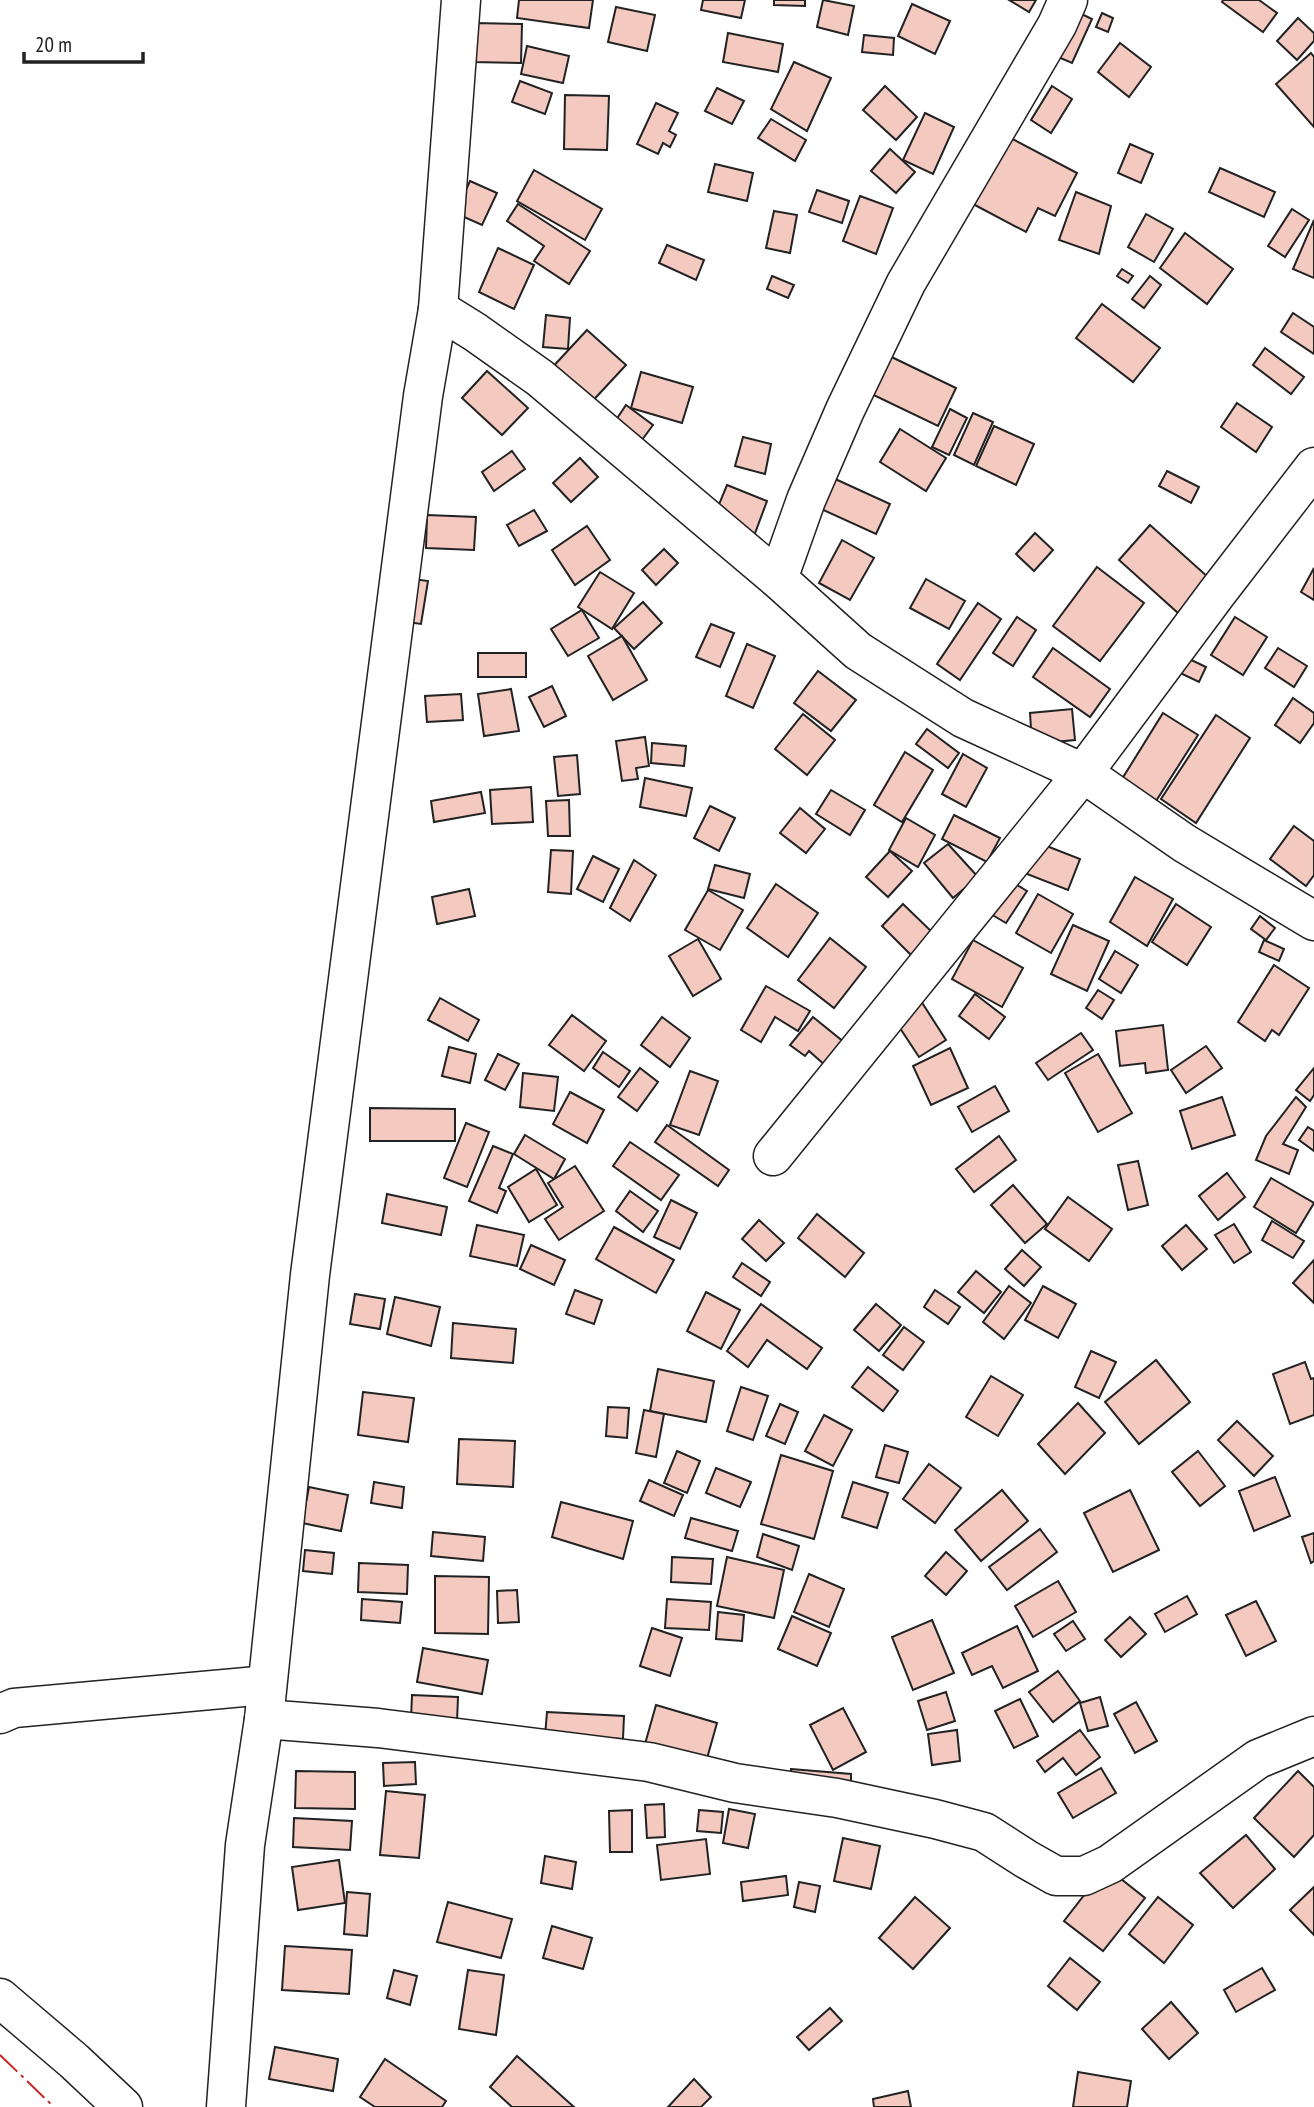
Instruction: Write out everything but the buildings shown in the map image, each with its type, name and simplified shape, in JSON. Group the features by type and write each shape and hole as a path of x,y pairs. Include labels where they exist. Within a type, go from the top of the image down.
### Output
{"street":[{"path":"226,2107 245,1845 265,1702 310,1275 423,396 438,309 461,0"},
{"path":"778,579 806,500 845,410 906,283 1057,25 1068,0"},
{"path":"438,309 540,378 778,579 858,651 964,718 1083,773 1184,842 1314,921"},
{"path":"773,1156 1083,773 1314,467"},
{"path":"0,1714 14,1708 265,1702 378,1728 649,1762 735,1783 837,1798 934,1819 984,1832 1056,1876 1084,1876 1110,1864 1258,1759 1314,1736"},
{"path":"0,1998 75,2061 123,2107"}],"power":[{"path":"0,2055 54,2107"}]}
